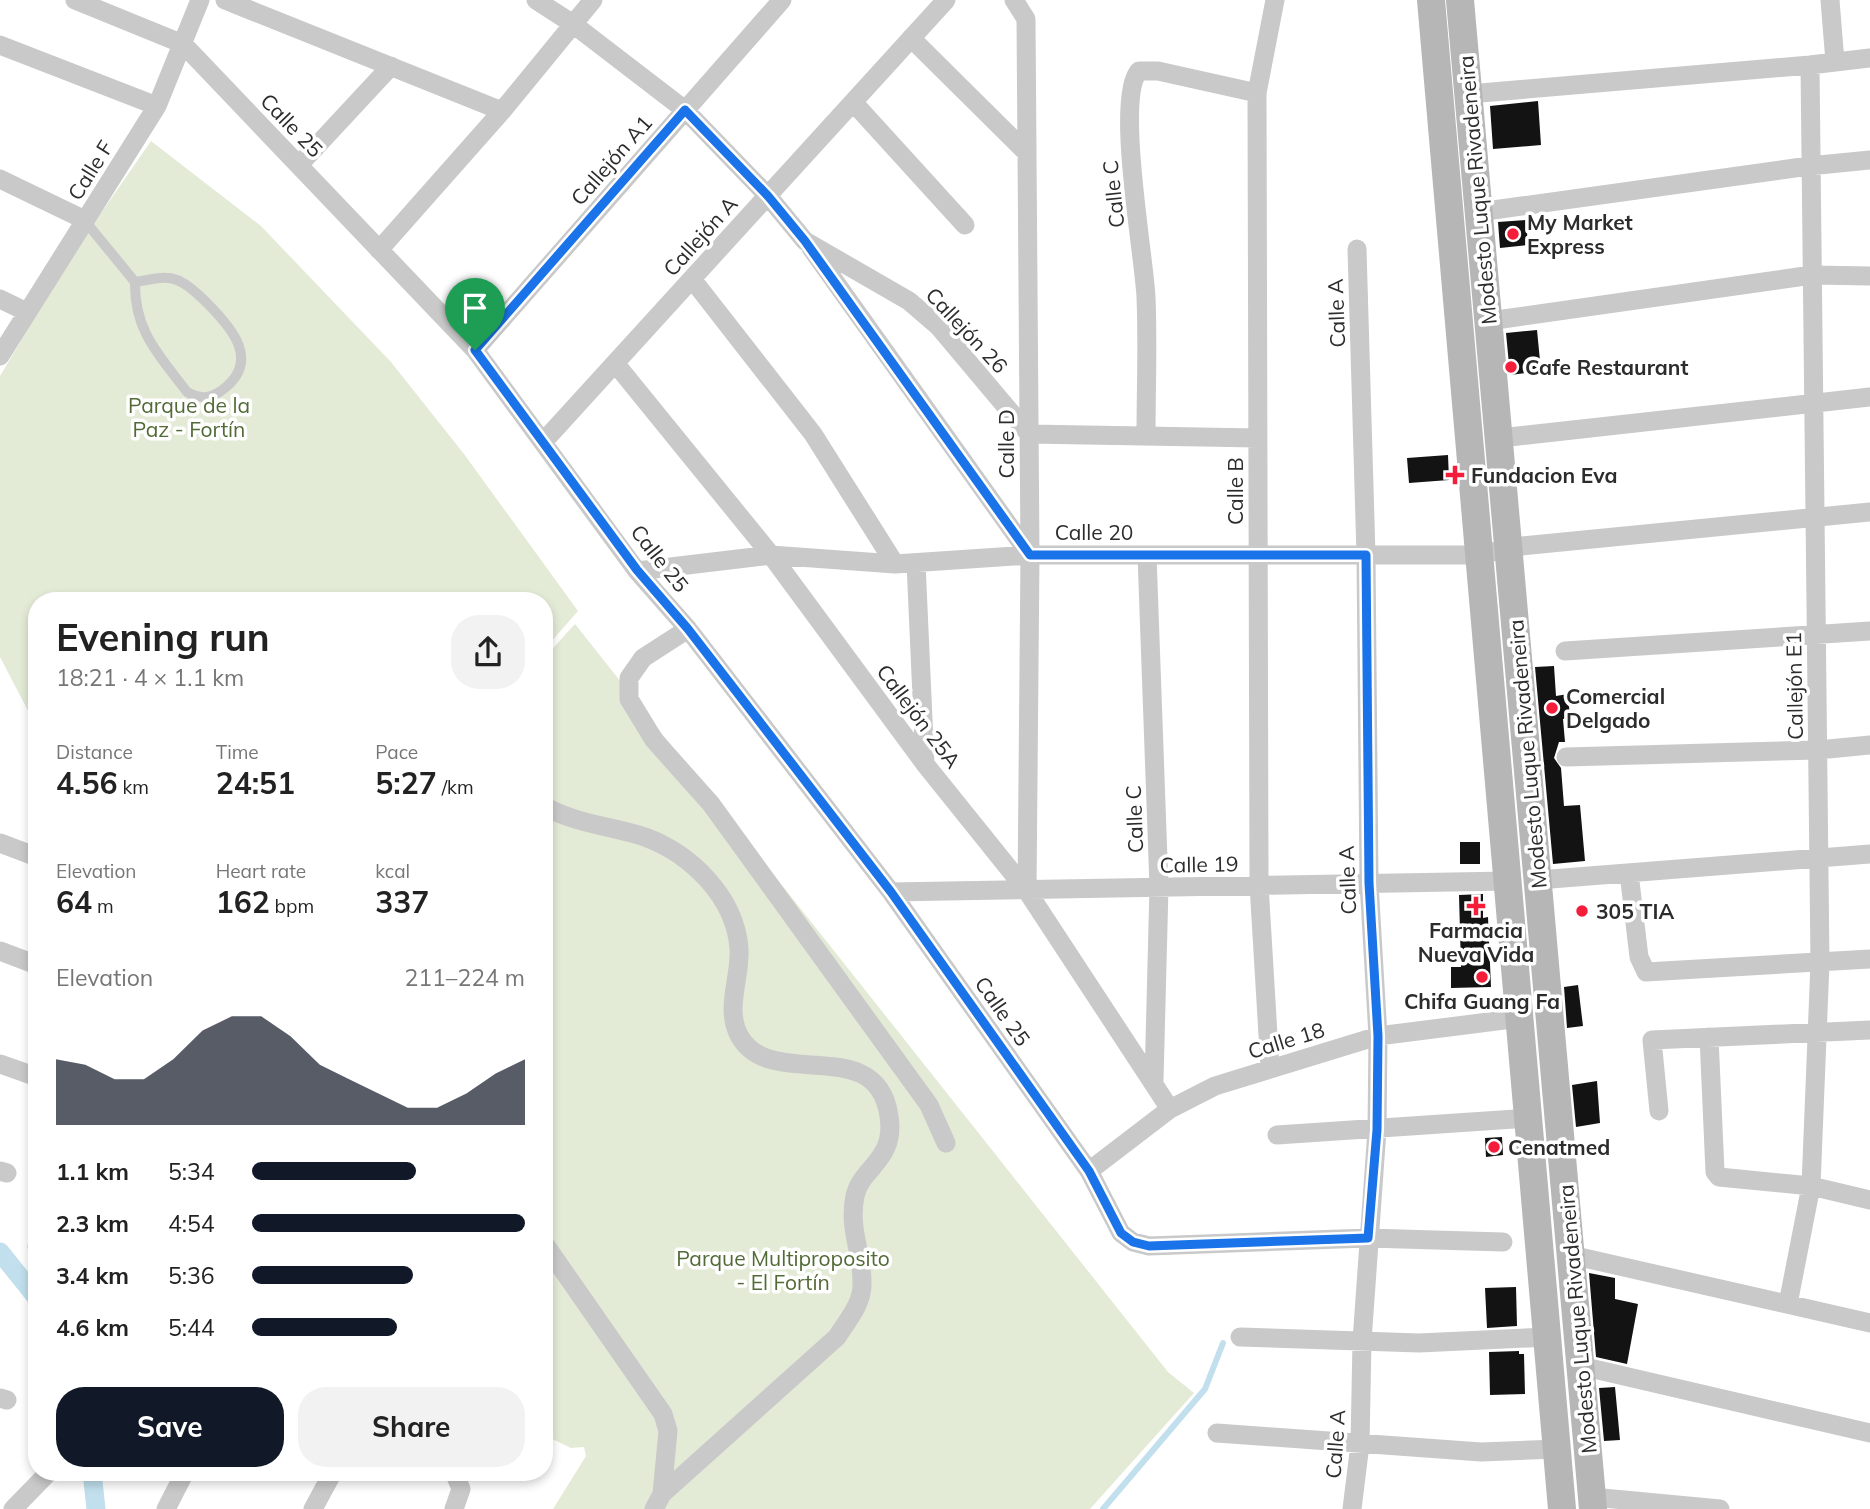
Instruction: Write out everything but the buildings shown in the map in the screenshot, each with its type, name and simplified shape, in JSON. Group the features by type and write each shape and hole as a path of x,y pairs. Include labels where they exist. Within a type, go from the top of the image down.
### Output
{"street":[{"name":"Calle 25","path":"75,0 183,44 475,350 544,440 637,570 688,629 891,892 1089,1171 1121,1233 1133,1242 1149,1246 1368,1238"},
{"name":"Calle F","path":"0,356 157,106 200,0"},
{"path":"225,0 502,111"},
{"name":"Callejón 26","path":"536,0 573,24 685,110 768,196 805,241 1030,555"},
{"path":"379,250 502,111 593,0"},
{"name":"Callejón A1","path":"475,350 782,0"},
{"name":"Callejón A","path":"544,440 946,0"},
{"name":"Calle D","path":"1014,0 1026,19 1030,555 1027,891"},
{"name":"Calle B","path":"1270,1068 1259,886 1257,93 1275,0"},
{"name":"Modesto Luque Rivadeneira","path":"1431,0 1563,1509"},
{"name":"Modesto Luque Rivadeneira","path":"1460,0 1505,496 1516,547 1524,708 1593,1503"},
{"path":"1830,0 1835,62"},
{"path":"911,38 1027,153"},
{"path":"0,45 157,106"},
{"path":"1469,94 1870,58"},
{"name":"Callejón E1","path":"1788,1304 1811,1186 1820,963 1809,166 1810,65"},
{"path":"299,165 391,66"},
{"name":"Calle C","path":"1146,436 1146,296 1129,131 1133,78 1139,71 1158,71 1257,93"},
{"path":"853,102 965,225"},
{"path":"1479,212 1870,160"},
{"path":"0,179 85,220"},
{"name":"Callejón 26","path":"805,241 909,300 938,326 1029,434"},
{"name":"Calle A","path":"1352,1509 1360,1444 1362,1341 1377,1130 1378,1036 1369,883 1366,555 1357,248"},
{"path":"1489,321 1812,275 1870,276"},
{"path":"692,279 813,434 895,564"},
{"path":"0,299 27,313"},
{"name":"Callejón 25A","path":"615,363 771,555 925,764 1027,891 1170,1109"},
{"path":"1500,438 1870,397"},
{"path":"1029,434 1258,438"},
{"path":"1472,455 1484,474 1486,497 1505,496"},
{"name":"Calle 20","path":"637,570 771,555 895,564 1030,555 1480,555 1516,547 1870,512"},
{"name":"Calle C","path":"1147,555 1159,887 1154,1081"},
{"path":"916,563 925,764"},
{"path":"688,629 643,658 629,678 629,699 654,740 711,804 929,1105 946,1143"},
{"path":"1565,652 1870,631"},
{"path":"1490,683 1509,682 1516,701 1524,708"},
{"path":"1566,757 1818,750 1870,745"},
{"path":"553,810 589,825 646,838 677,854 714,885 732,920 739,949 732,1011 740,1037 757,1055 786,1062 851,1069 874,1082 888,1105 891,1127 884,1155 856,1192 851,1225 862,1285 856,1307 837,1337 658,1501"},
{"path":"0,843 28,854"},
{"path":"1538,880 1870,854"},
{"path":"1629,873 1639,957 1646,972 1870,959"},
{"name":"Calle 19","path":"891,892 1508,881"},
{"path":"0,951 28,962"},
{"name":"Calle 18","path":"1089,1171 1170,1109 1215,1086 1378,1036 1520,1018"},
{"path":"1659,1111 1652,1040 1870,1030"},
{"path":"1709,1037 1715,1172 1727,1179 1811,1186 1870,1200"},
{"path":"0,1064 28,1074"},
{"path":"1277,1135 1529,1118"},
{"path":"1368,1238 1503,1242"},
{"path":"553,1255 647,1386 663,1414 668,1431 658,1501"},
{"path":"1571,1255 1870,1322"},
{"path":"1240,1337 1419,1343 1548,1337"},
{"path":"1581,1366 1870,1433"},
{"path":"1217,1433 1481,1452 1557,1449"},
{"path":"13,1509 40,1481"},
{"path":"166,1509 180,1481"},
{"path":"313,1509 328,1481"},
{"path":"454,1509 461,1489 458,1481"},
{"path":"1593,1503 1720,1509"}],"lane":[{"path":"85,220 135,282 134,307 139,324 187,392 198,398 213,396 232,383 240,368 240,348 233,328 179,280 162,278 135,282"}],"green space":[{"name":"Parque de la Paz - Fortín","path":"151,141 261,226 391,362 464,454 578,611 553,640 553,592 28,592 28,711 0,657 0,376 72,255"},
{"name":"Parque Multiproposito - El Fortín","path":"575,624 1168,1372 1194,1393 1090,1509 553,1509 586,1456 584,1447 571,1448 553,1439 553,648"}],"waterway":[{"path":"0,1252 28,1287"},
{"path":"1103,1509 1205,1389 1223,1343"},
{"path":"93,1481 96,1509"}],"place":[{"name":"My Market Express","path":"1513,234"},
{"name":"Cafe Restaurant","path":"1511,367"},
{"name":"Fundacion Eva","path":"1455,475"},
{"name":"Comercial Delgado","path":"1552,708"},
{"name":"Farmacia Nueva Vida","path":"1476,906"},
{"name":"305 TIA","path":"1582,911"},
{"name":"Chifa Guang Fa","path":"1482,977"},
{"name":"Cenatmed","path":"1494,1147"}],"route":[{"path":"685,110 768,196 805,241 867,323 1030,555 1366,555 1369,883 1378,1036 1377,1130 1368,1238 1149,1246 1133,1242 1121,1233 1089,1171 891,892 688,629 637,570 544,440 475,350 685,110"}]}
